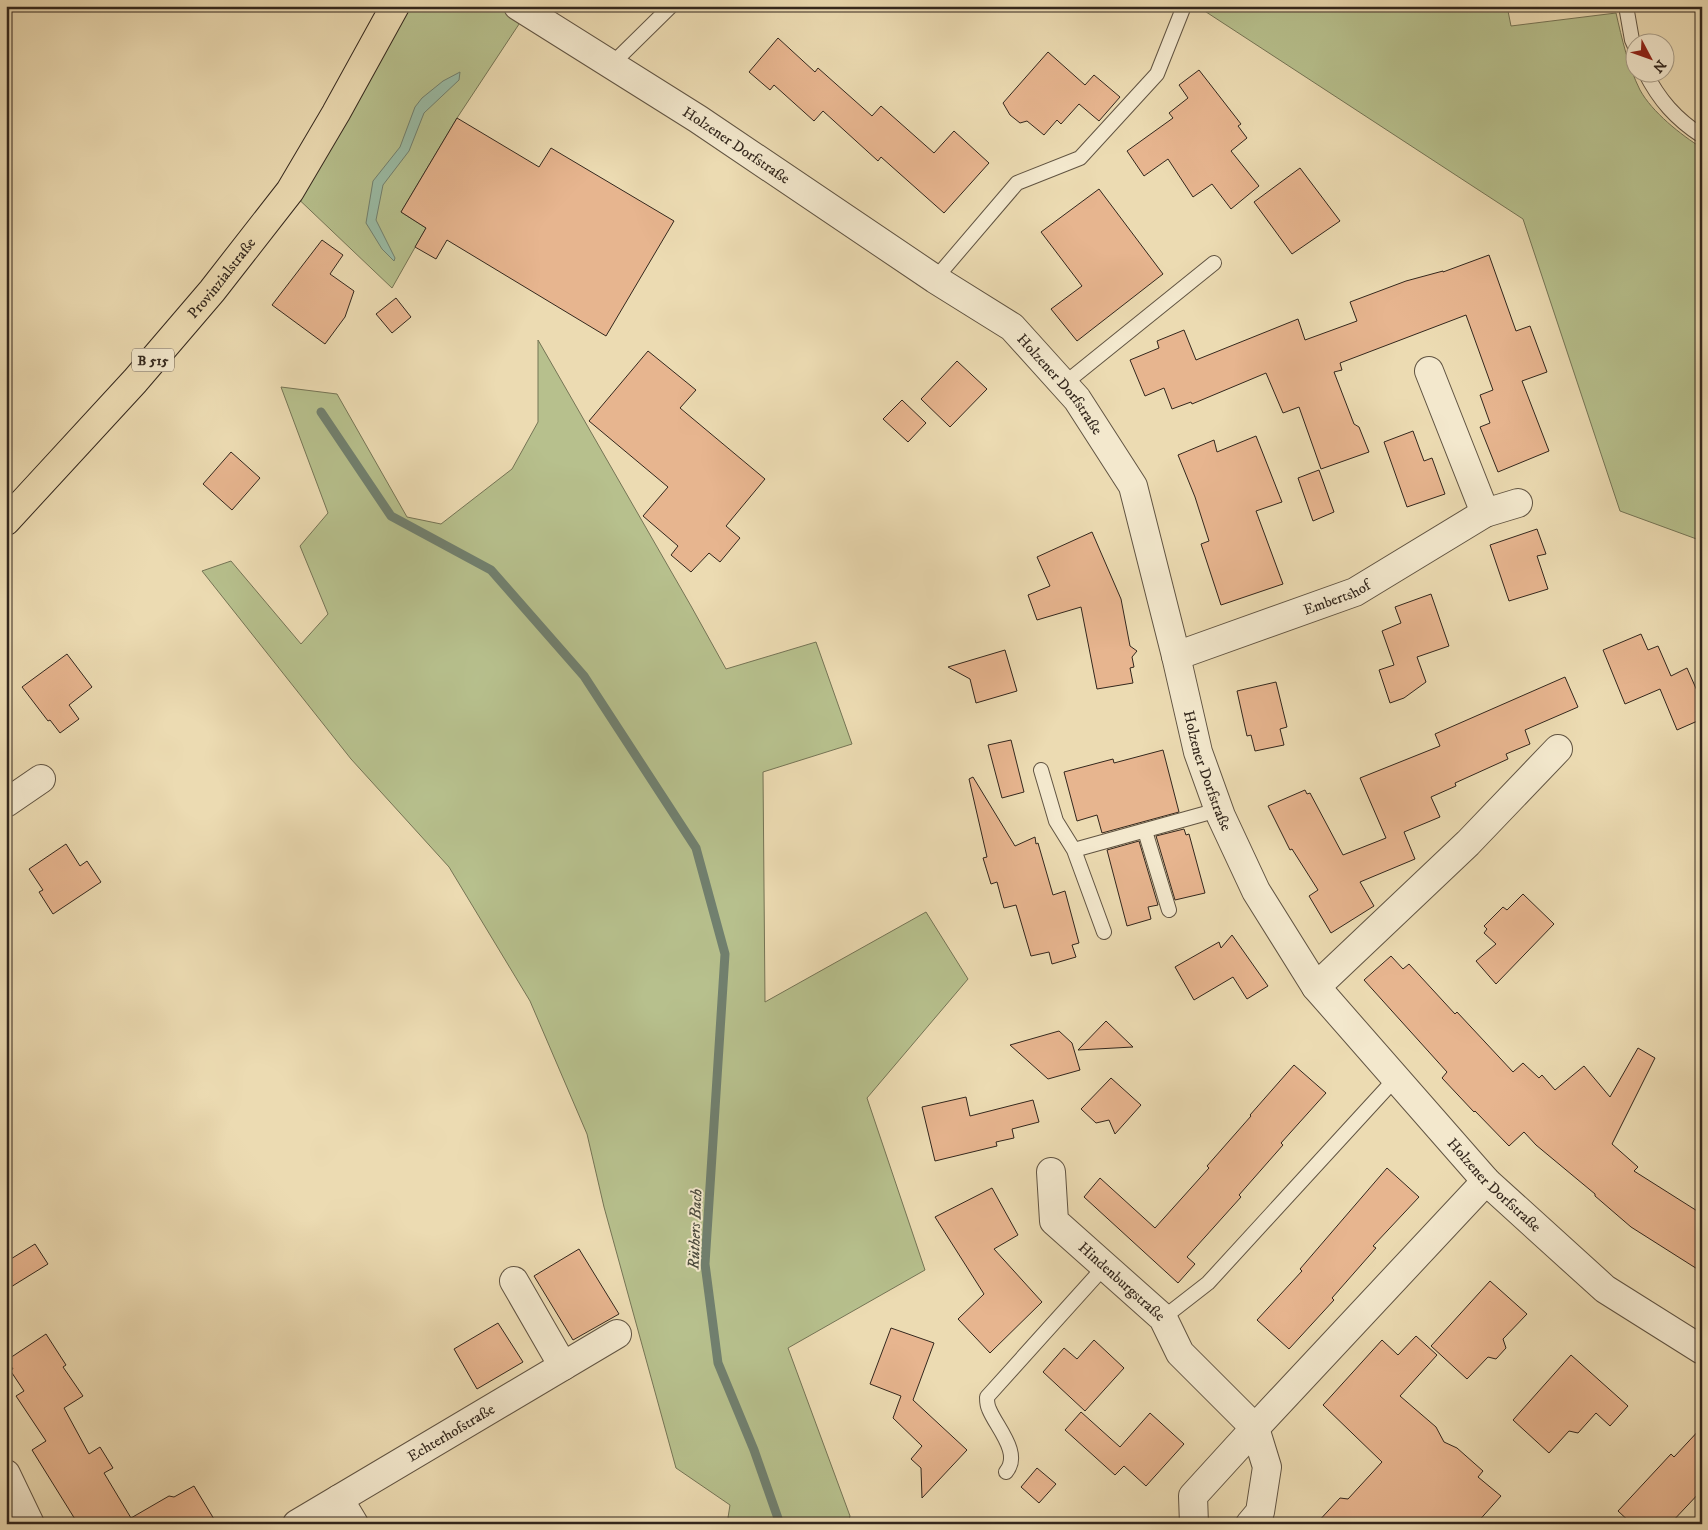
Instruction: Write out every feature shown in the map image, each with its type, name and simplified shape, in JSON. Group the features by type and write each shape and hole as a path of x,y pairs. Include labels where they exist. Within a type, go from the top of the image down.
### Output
{"main road":[{"name":"Provinzialstraße","path":"6,520 135,381 212,291 290,191 396,6"}],"street":[{"name":"Holzener Dorfstraße","path":"518,6 698,119 935,279 1012,327 1064,384 1077,399 1133,486 1198,752 1218,810 1256,891 1316,987 1486,1181 1604,1289 1702,1350"},
{"path":"1429,371 1485,513"},
{"name":"Embertshof","path":"1176,656 1355,592 1485,513 1518,503"},
{"path":"1316,987 1468,843 1558,749"},
{"path":"6,803 41,779"},
{"name":"Hindenburgstraße","path":"1051,1172 1054,1220 1162,1318 1180,1353 1255,1428 1267,1467 1260,1512 1250,1524"},
{"path":"1194,1524 1193,1496 1486,1181"},
{"path":"514,1281 564,1366"},
{"name":"Echterhofstraße","path":"297,1524 617,1334"},
{"path":"6,1474 30,1524"},
{"path":"339,1499 354,1524"}],"lane":[{"path":"611,65 671,6"},
{"path":"935,279 1017,183 1080,158 1157,74 1184,6"},
{"path":"1626,6 1631,32"},
{"path":"1650,82 1670,111 1702,136"},
{"path":"1064,384 1214,263"},
{"path":"1041,770 1056,821 1074,850 1104,932"},
{"path":"1074,850 1218,810"},
{"path":"1145,830 1169,910"},
{"path":"1162,1318 1208,1283 1396,1078"},
{"path":"1006,1472 1012,1458 1009,1446 988,1407 987,1397 1104,1266"}],"shaded area":[{"path":"395,6 519,6 527,12 457,118 401,212 426,228 392,288 290,191"},
{"path":"1201,6 1507,6 1511,26 1616,13 1626,52 1626,82 1636,82 1652,107 1685,137 1702,148 1702,541 1620,511 1523,219 1200,8"},
{"path":"460,72 459,80 424,113 409,151 383,185 376,220 395,258 394,261 382,249 366,223 373,181 400,147 415,107 422,98 443,81"},
{"path":"538,340 726,669 816,642 852,744 763,772 765,1002 926,912 968,979 867,1098 925,1270 788,1348 850,1516 848,1524 727,1524 730,1505 676,1468 604,1207 587,1134 530,1001 449,867 351,759 202,571 231,561 301,644 328,614 300,546 328,513 281,387 337,394 407,517 441,524 512,469 538,422"}],"building":[{"path":"778,38 815,72 818,68 872,116 881,106 934,153 954,131 989,163 944,213 881,157 878,161 823,111 814,121 774,85 770,90 749,72"},
{"path":"1048,52 1085,85 1094,75 1120,97 1099,121 1079,104 1061,124 1057,120 1044,135 1027,121 1020,123 1010,115 1003,103"},
{"path":"1199,70 1241,124 1238,126 1247,138 1231,151 1259,186 1231,209 1212,184 1193,197 1168,159 1144,176 1127,151 1173,118 1169,113 1188,98 1179,85"},
{"path":"457,118 539,167 551,148 674,221 606,336 447,240 436,259 415,247 426,228 401,212"},
{"path":"1300,168 1340,221 1292,254 1254,202"},
{"path":"1099,189 1163,274 1077,341 1051,309 1082,286 1041,232"},
{"path":"322,240 343,255 330,274 354,291 345,317 325,344 272,305"},
{"path":"1489,255 1516,331 1530,326 1547,372 1522,381 1549,451 1498,472 1480,427 1490,423 1480,395 1493,390 1466,315 1340,363 1342,370 1334,372 1354,424 1359,427 1369,452 1321,469 1299,407 1283,413 1266,373 1192,404 1191,402 1172,409 1164,388 1145,396 1130,360 1159,348 1157,341 1184,330 1196,360 1298,319 1305,340 1357,321 1350,302 1406,281 1443,272"},
{"path":"396,298 411,317 392,333 376,314"},
{"path":"648,351 696,390 680,408 765,479 726,526 740,538 720,562 709,553 691,572 671,555 678,546 643,516 668,487 589,421"},
{"path":"957,361 987,389 950,427 921,399"},
{"path":"902,400 926,423 908,442 883,419"},
{"path":"1413,431 1424,461 1432,458 1445,494 1407,507 1384,442"},
{"path":"1256,436 1282,502 1256,511 1283,584 1221,605 1201,544 1209,541 1195,497 1178,455 1214,440 1217,452"},
{"path":"231,452 260,478 232,510 203,484"},
{"path":"1319,470 1334,512 1313,521 1298,478"},
{"path":"1537,529 1546,554 1537,556 1548,589 1509,601 1490,545"},
{"path":"1092,532 1121,599 1130,646 1137,651 1132,657 1134,667 1130,668 1133,683 1097,689 1081,607 1037,620 1028,595 1050,586 1037,557"},
{"path":"1431,594 1449,646 1417,657 1426,682 1404,698 1390,703 1379,670 1394,665 1382,631 1401,623 1395,607"},
{"path":"1641,634 1648,650 1658,646 1671,676 1687,668 1702,702 1702,719 1677,730 1660,689 1625,704 1603,650"},
{"path":"1005,650 1017,691 976,703 970,679 948,667"},
{"path":"67,654 92,687 69,705 79,719 60,733 50,720 48,721 22,687"},
{"path":"1565,677 1578,707 1525,730 1530,744 1506,754 1508,759 1455,783 1456,786 1431,797 1440,817 1404,832 1415,859 1360,882 1374,906 1331,933 1309,896 1318,890 1292,849 1290,850 1268,806 1305,790 1307,794 1310,793 1343,855 1386,838 1360,778 1440,746 1435,734"},
{"path":"1276,682 1287,727 1280,729 1284,745 1255,751 1251,735 1247,736 1237,691"},
{"path":"1011,740 1024,792 1002,798 988,745"},
{"path":"1163,750 1179,812 1102,833 1097,815 1077,821 1064,772 1113,759 1114,763"},
{"path":"973,777 1015,846 1035,837 1053,895 1065,891 1079,943 1072,945 1076,957 1052,964 1049,952 1031,956 1016,905 1004,908 997,882 991,884 983,858 987,857 969,779"},
{"path":"1184,829 1186,835 1189,834 1205,893 1175,900 1156,836"},
{"path":"1139,841 1158,905 1148,907 1151,919 1127,926 1107,850"},
{"path":"66,844 80,866 87,861 101,882 53,914 39,892 43,890 29,869"},
{"path":"1523,894 1554,924 1496,984 1476,961 1496,944 1484,933 1487,929 1484,926 1503,907 1507,910"},
{"path":"1232,935 1268,986 1247,999 1233,977 1194,1000 1175,967 1219,942 1221,948"},
{"path":"1391,956 1403,969 1409,964 1455,1014 1457,1012 1513,1072 1523,1063 1539,1078 1542,1075 1555,1090 1584,1066 1610,1097 1638,1048 1655,1058 1612,1144 1638,1167 1634,1171 1702,1214 1702,1272 1631,1227 1536,1145 1524,1132 1509,1146 1474,1112 1442,1078 1447,1072 1364,980"},
{"path":"1106,1021 1133,1047 1078,1050"},
{"path":"1059,1031 1072,1043 1080,1070 1048,1079 1010,1045"},
{"path":"1294,1065 1326,1093 1281,1143 1283,1145 1239,1195 1241,1197 1187,1257 1195,1264 1178,1283 1084,1197 1100,1178 1155,1228 1209,1168 1207,1166"},
{"path":"1111,1078 1141,1105 1115,1134 1109,1120 1096,1123 1081,1109"},
{"path":"966,1097 970,1116 1033,1100 1039,1122 1012,1129 1014,1138 996,1142 997,1146 935,1161 922,1107"},
{"path":"1387,1168 1419,1197 1373,1246 1376,1248 1332,1298 1334,1300 1289,1349 1257,1320 1302,1271 1300,1269"},
{"path":"992,1188 1018,1235 994,1249 1042,1302 990,1353 958,1319 984,1294 935,1217"},
{"path":"35,1244 48,1264 6,1290 6,1262"},
{"path":"579,1249 619,1314 573,1340 534,1276"},
{"path":"1490,1281 1527,1314 1503,1339 1506,1348 1496,1359 1488,1357 1467,1379 1431,1346"},
{"path":"498,1323 523,1362 477,1389 454,1349"},
{"path":"891,1328 934,1343 913,1400 967,1450 922,1498 921,1468 911,1459 922,1446 893,1418 901,1396 870,1384"},
{"path":"46,1334 66,1365 63,1367 83,1396 64,1408 89,1454 100,1447 113,1468 104,1473 131,1518 169,1496 174,1497 194,1486 217,1524 78,1524 32,1450 46,1441 16,1396 24,1391 10,1370 13,1369 7,1360"},
{"path":"1416,1336 1437,1355 1400,1396 1436,1427 1444,1442 1457,1448 1483,1471 1478,1477 1501,1496 1476,1524 1316,1524 1340,1498 1348,1499 1382,1462 1323,1405 1382,1340 1398,1355"},
{"path":"1094,1340 1124,1368 1085,1411 1043,1372 1064,1348 1077,1359"},
{"path":"1571,1355 1628,1406 1610,1426 1596,1413 1578,1433 1569,1431 1549,1453 1513,1420"},
{"path":"1081,1412 1120,1447 1150,1413 1184,1444 1146,1486 1124,1466 1115,1475 1065,1430"},
{"path":"1702,1427 1702,1490 1670,1524 1632,1524 1618,1511 1671,1454 1674,1457"},
{"path":"1037,1468 1056,1484 1039,1503 1021,1487"}],"waterway":[{"name":"Rüthers Bach","path":"321,412 391,516 491,570 584,676 696,848 725,954 705,1264 718,1363 754,1450 780,1524"}]}
